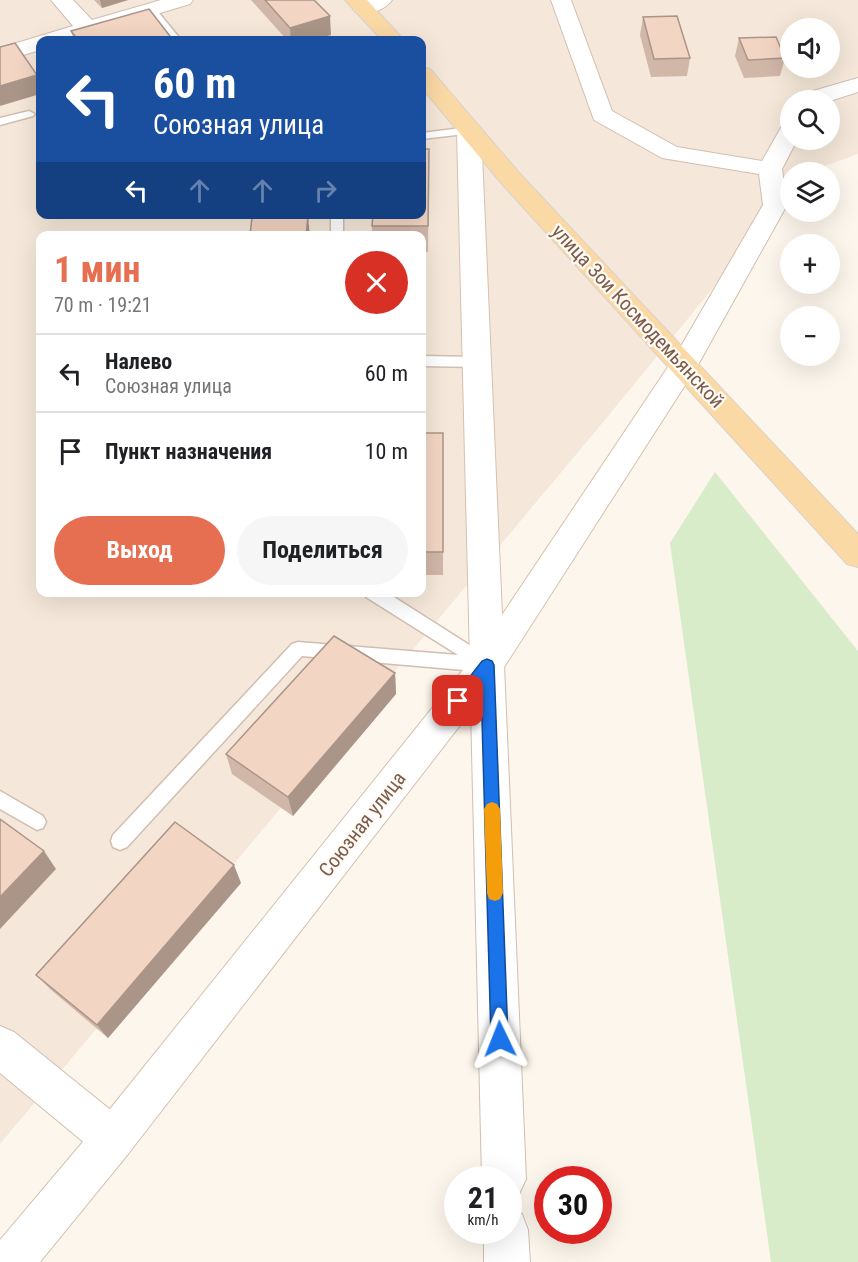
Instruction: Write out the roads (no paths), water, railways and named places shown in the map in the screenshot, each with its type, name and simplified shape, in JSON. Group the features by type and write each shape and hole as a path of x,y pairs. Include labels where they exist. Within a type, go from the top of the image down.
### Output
{"main road":[{"path":"367,3 390,36"},
{"name":"улица Зои Космодемьянской","path":"426,79 512,180 858,555"}],"street":[{"path":"61,0 88,28"},
{"path":"62,36 183,0"},
{"path":"561,0 602,115 670,153 770,169 780,150"},
{"path":"0,55 36,44"},
{"path":"840,90 858,85"},
{"path":"469,131 504,1166"},
{"name":"Союзная улица","path":"11,1262 113,1139 487,665 684,365 775,205 770,169"},
{"path":"0,1046 113,1139"},
{"path":"506,1244 507,1262"}],"lane":[{"path":"151,9 173,36"},
{"path":"0,122 28,114"},
{"path":"426,136 469,131"},
{"path":"426,361 477,362"},
{"path":"380,597 487,665"},
{"path":"120,841 298,649 487,665"},
{"path":"0,799 37,822"}]}
